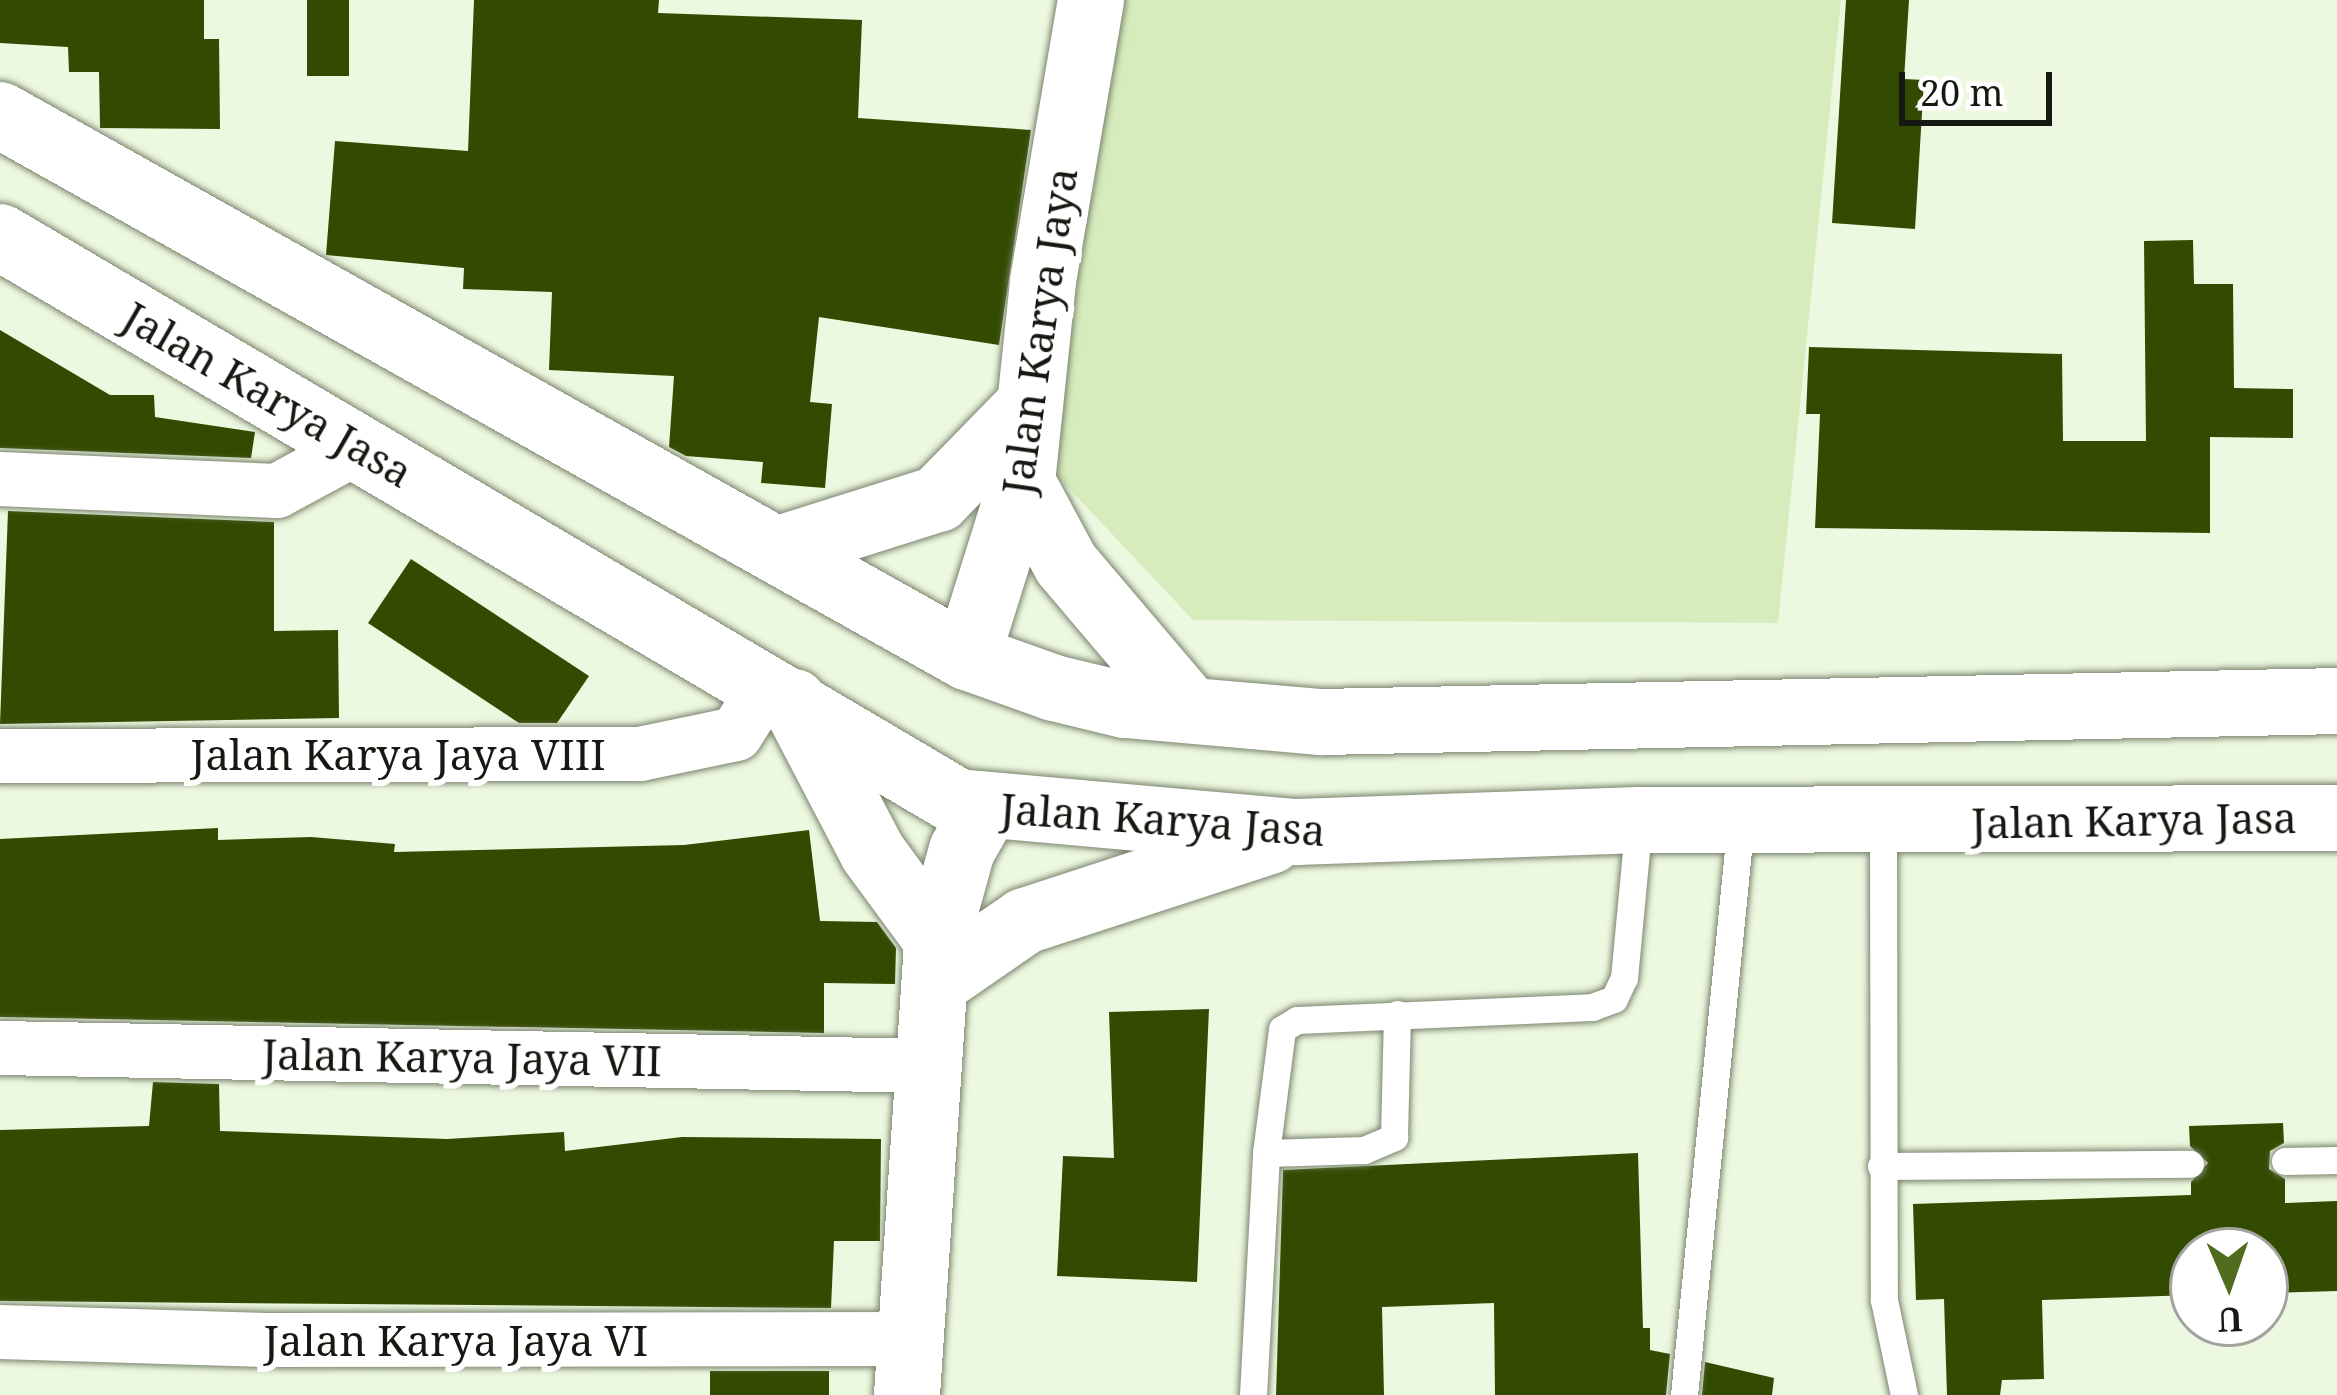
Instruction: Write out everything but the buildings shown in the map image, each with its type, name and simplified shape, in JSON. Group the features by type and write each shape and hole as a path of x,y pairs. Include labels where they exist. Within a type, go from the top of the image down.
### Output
{"main road":[{"name":"Jalan Karya Jaya","path":"967,657 1022,482 1025,410 1091,0"},
{"path":"0,115 404,348 779,549 967,657 1089,697 1321,722 2337,701"},
{"name":"Jalan Karya Jasa","path":"0,236 781,693 958,802 1296,832 1639,820 2337,818"},
{"path":"779,549 938,499 1025,410"},
{"path":"1022,482 1066,564 1189,709"},
{"path":"781,693 936,962"},
{"path":"909,1367 925,1066 936,962 962,850 986,808"},
{"path":"936,962 1025,921 1296,832"}],"street":[{"path":"0,479 277,491 360,446"},
{"name":"Jalan Karya Jaya VIII","path":"0,756 640,754 736,734 781,693"},
{"name":"Jalan Karya Jaya VII","path":"0,1048 925,1066"},
{"name":"Jalan Karya Jaya VI","path":"0,1332 909,1367"}],"lane":[{"path":"1252,1395 1266,1153 1282,1028 1297,1020 1614,999 1624,978 1639,820"},
{"path":"1684,1395 1741,820"},
{"path":"1883,822 1884,1300 1904,1395"},
{"path":"1266,1153 1364,1150 1394,1137 1397,1014"},
{"path":"2284,1161 2337,1160"},
{"path":"1881,1166 2190,1164"}],"green space":[{"path":"1110,0 1841,0 1778,623 1193,620 1045,463"}]}
